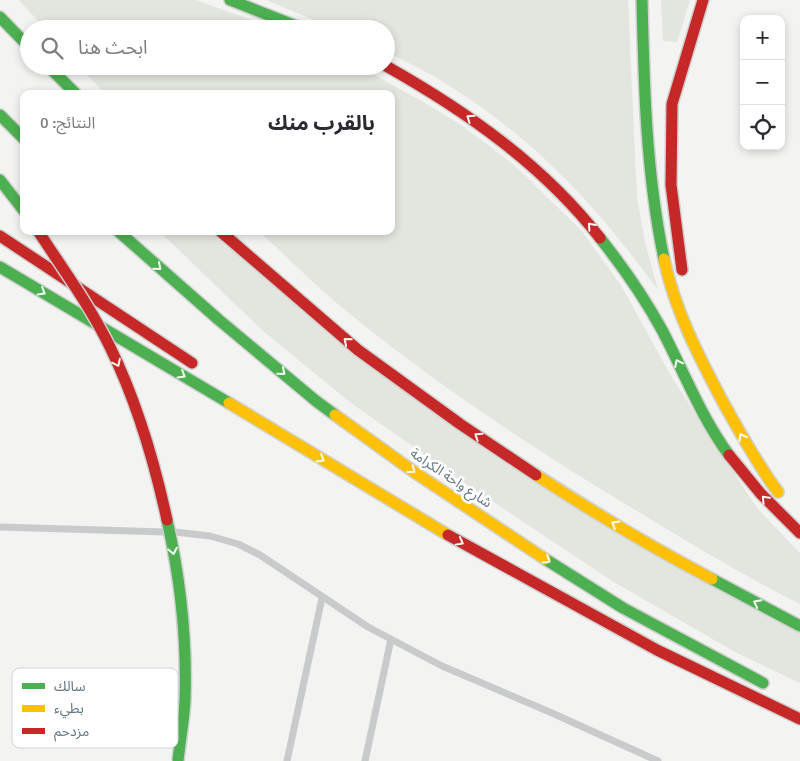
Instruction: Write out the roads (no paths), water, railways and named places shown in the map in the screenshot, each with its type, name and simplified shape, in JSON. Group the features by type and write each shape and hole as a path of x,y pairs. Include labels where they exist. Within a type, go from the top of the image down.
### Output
{"highway":[{"path":"230,0 281,20"},
{"path":"642,0 645,114 652,192 666,269 675,300 714,385 760,470 800,520"},
{"path":"684,277 671,185 672,104 703,0"},
{"path":"0,17 20,38"},
{"path":"395,71 447,102 504,142 566,199 594,230 647,303 706,419 730,456 760,494 800,532"},
{"path":"57,75 72,90"},
{"path":"0,114 20,135"},
{"path":"0,180 20,206"},
{"path":"41,235 77,288 118,364 146,435 174,558 181,613 185,695 178,761"},
{"name":"شارع واحة الكرامة","path":"122,235 219,320 316,401 417,474 533,552 623,608 776,691"},
{"path":"225,235 358,350 460,424 571,498 660,552 800,626"},
{"path":"0,236 201,369"},
{"path":"0,267 435,528 657,650 800,719"},
{"path":"696,322 714,385"},
{"path":"226,389 251,416"}],"lane":[{"path":"0,527 182,533 210,536 238,544 260,555 368,627 442,666 658,761"},
{"path":"287,761 322,598"},
{"path":"365,761 391,639"}]}
